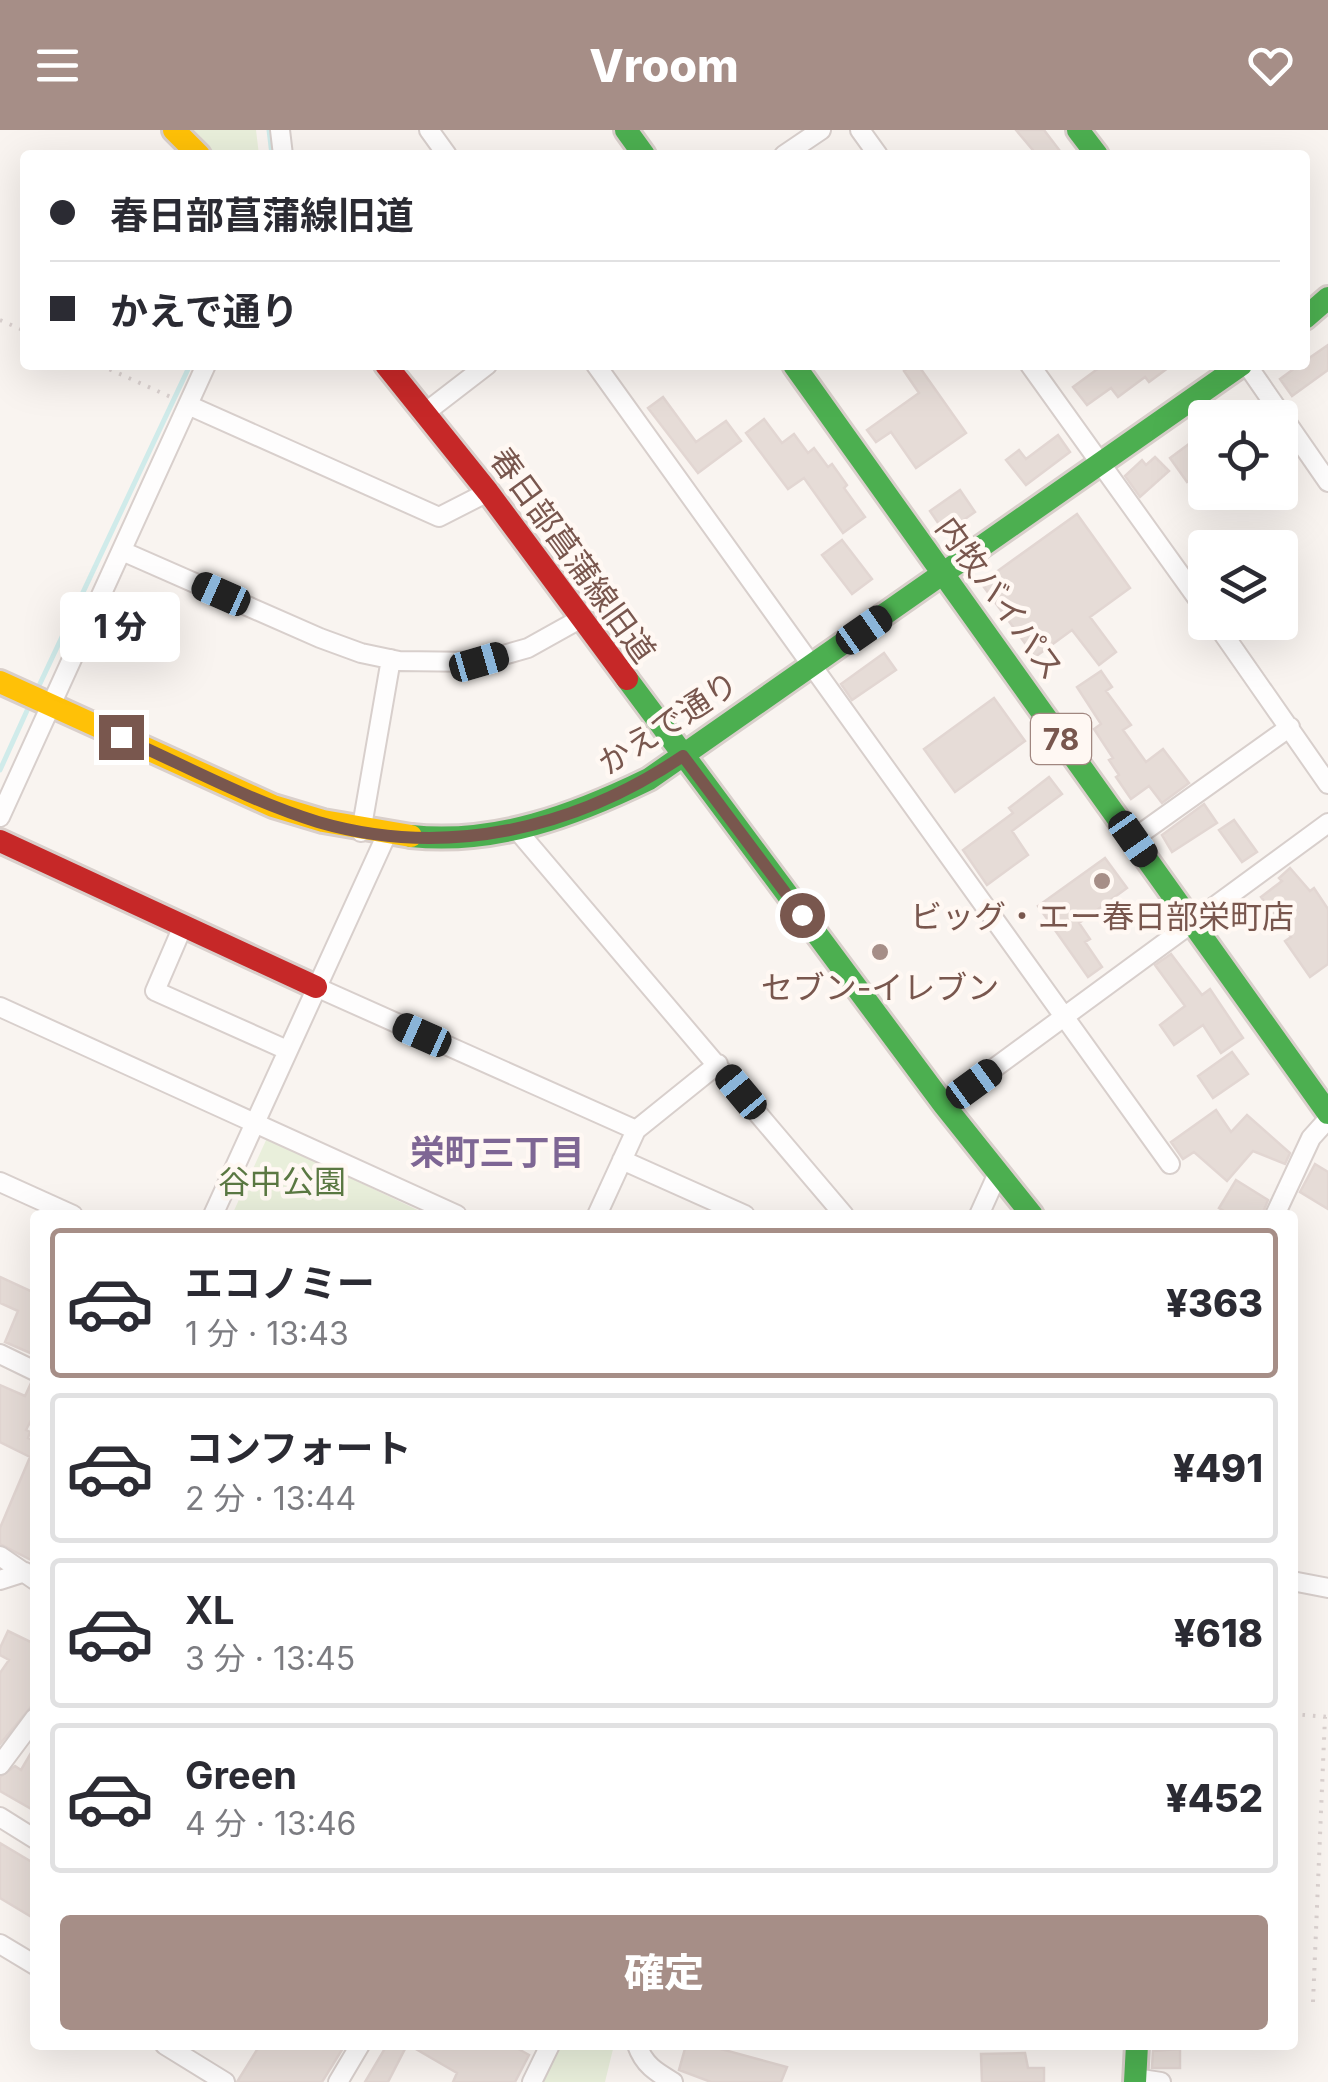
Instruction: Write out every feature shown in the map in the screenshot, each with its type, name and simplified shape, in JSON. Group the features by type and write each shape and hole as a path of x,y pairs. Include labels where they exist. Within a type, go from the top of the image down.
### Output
{"street":[{"path":"174,130 194,150"},
{"path":"791,150 821,130"},
{"path":"1078,130 1093,150"},
{"path":"0,817 204,370"},
{"name":"春日部菖蒲線旧道","path":"390,370 488,492 944,1105 1028,1210"},
{"path":"426,412 481,370"},
{"path":"600,370 1170,1164"},
{"name":"内牧バイパス","path":"798,370 1328,1116"},
{"path":"1034,370 1188,585"},
{"name":"かえで通り","path":"0,682 273,806 361,832 447,838 517,830 615,798 683,756 1237,370"},
{"path":"1248,370 1328,482"},
{"path":"188,405 439,517 488,492"},
{"path":"122,551 320,638 392,660 479,662 528,648 580,619"},
{"path":"1228,640 1328,784"},
{"path":"361,832 392,660"},
{"path":"1133,839 1290,727"},
{"path":"944,1105 1328,823"},
{"path":"517,830 718,1064 828,1207"},
{"path":"215,1210 386,836"},
{"path":"0,841 316,988 636,1130"},
{"path":"183,926 154,991 287,1050"},
{"path":"0,1007 446,1210"},
{"path":"599,1210 636,1130 718,1064"},
{"path":"1277,1210 1311,1138 1328,1116"},
{"path":"622,1160 734,1210"},
{"path":"981,1210 998,1174"},
{"path":"0,1182 62,1210"},
{"path":"0,1354 30,1368"},
{"path":"0,1556 30,1576"},
{"path":"0,1580 30,1576"},
{"path":"1298,1582 1328,1588"},
{"path":"0,1764 30,1725"},
{"path":"0,1817 30,1836"},
{"path":"0,1944 30,1962"},
{"path":"173,2050 225,2082"},
{"path":"338,2082 357,2050"},
{"path":"532,2082 548,2050"},
{"path":"639,2050 652,2070 673,2082"},
{"path":"1137,2050 1135,2080 1160,2082"}],"path":[{"path":"111,370 188,405"},
{"path":"1298,1715 1326,1717 1313,2002"}],"green space":[{"path":"192,130 256,130 258,150 211,150"},
{"name":"谷中公園","path":"267,1138 418,1210 234,1210"},
{"path":"558,2050 613,2050 605,2082 543,2082"}],"building":[{"path":"1016,130 1044,130 1059,150 1033,150"},
{"path":"1328,345 1328,370 1292,396 1280,379 1292,370 1310,370 1310,358"},
{"path":"922,370 966,433 916,468 891,432 876,442 867,430 919,393 904,371"},
{"path":"1096,370 1165,370 1149,382 1145,377 1118,397 1111,388 1087,405 1073,387"},
{"path":"663,397 696,442 726,421 741,441 698,473 648,408"},
{"path":"764,419 782,443 794,434 808,453 814,448 828,467 832,464 865,517 843,533 804,478 788,489 746,433"},
{"path":"1058,435 1070,452 1026,485 1006,460 1019,450 1026,459"},
{"path":"1188,445 1187,482 1170,458"},
{"path":"1155,457 1169,471 1140,497 1125,476 1142,460 1146,465"},
{"path":"960,490 975,512 945,533 930,511"},
{"path":"1077,514 1130,588 1090,617 1116,652 1099,665 1072,630 1035,657 981,583"},
{"path":"842,540 872,579 852,594 822,555"},
{"path":"884,653 896,670 852,700 841,684"},
{"path":"1101,671 1112,687 1106,691 1131,725 1123,730 1146,762 1163,749 1189,783 1162,803 1149,786 1131,799 1116,777 1119,775 1109,760 1113,758 1094,729 1101,724 1077,687"},
{"path":"994,698 1025,741 955,792 924,749"},
{"path":"1049,777 1062,794 1012,831 1028,855 987,885 963,850 1013,813 1009,808"},
{"path":"1204,804 1217,823 1172,852 1162,835"},
{"path":"1234,820 1257,852 1242,862 1219,830"},
{"path":"1105,858 1127,888 1079,923 1090,939 1085,942 1102,967 1088,977 1038,906"},
{"path":"1290,868 1310,891 1314,888 1328,909 1328,964 1310,977 1285,941 1291,937 1261,897 1282,881 1279,878"},
{"path":"1171,954 1202,995 1210,989 1243,1038 1221,1053 1203,1025 1174,1045 1160,1025 1185,1006 1155,965"},
{"path":"1232,1052 1248,1074 1213,1098 1198,1076"},
{"path":"1216,1110 1231,1132 1247,1115 1290,1153 1285,1164 1253,1151 1227,1181 1194,1152 1183,1159 1171,1142"},
{"path":"1315,1164 1328,1172 1328,1209 1300,1192"},
{"path":"1236,1180 1268,1200 1264,1210 1219,1208"},
{"path":"0,1277 30,1291 30,1353 5,1342 18,1311 0,1303"},
{"path":"0,1385 25,1396 30,1385 30,1422 26,1430 30,1432 30,1457 0,1442"},
{"path":"30,1457 30,1559 0,1544 0,1528"},
{"path":"8,1631 30,1642 30,1708 0,1744 0,1673 9,1660 0,1655"},
{"path":"30,1755 30,1808 0,1791 0,1777 15,1766 21,1770"},
{"path":"0,1843 30,1861 30,1916 0,1898"},
{"path":"257,2050 342,2050 322,2082 237,2082"},
{"path":"384,2050 404,2050 388,2082 365,2082"},
{"path":"418,2050 520,2050 529,2055 515,2082 453,2082 457,2073"},
{"path":"685,2050 724,2050 787,2067 781,2082 711,2082 679,2070"},
{"path":"1180,2050 1180,2068 1152,2068 1153,2051"},
{"path":"1025,2053 1028,2068 1044,2068 1044,2082 982,2082 981,2054"}],"waterway":[{"path":"269,130 271,150"},
{"path":"37,690 188,370"},
{"path":"0,770 30,704"}],"traffic: fast":[{"path":"626,130 640,150"},
{"path":"1078,130 1093,150"},
{"path":"1310,314 1328,298"},
{"path":"798,370 1328,1113"},
{"path":"411,836 474,836 534,824 649,779 1234,370"},
{"path":"627,679 944,1105 1028,1210"},
{"path":"1135,2082 1137,2050"}],"traffic: slow":[{"path":"174,130 194,150"},
{"path":"0,682 273,806 323,821 411,836"}],"traffic: jam":[{"path":"390,370 488,492 627,679"},
{"path":"0,841 316,987"}],"place":[{"name":"ビッグ・エー春日部栄町店","path":"1102,881"},
{"name":"セブン-イレブン","path":"880,952"}],"district":[{"name":"栄町三丁目","path":"497,1152"}],"route":[{"path":"121,737 273,806 318,822 419,839 483,836 552,821 615,798 683,756 802,915"}]}
